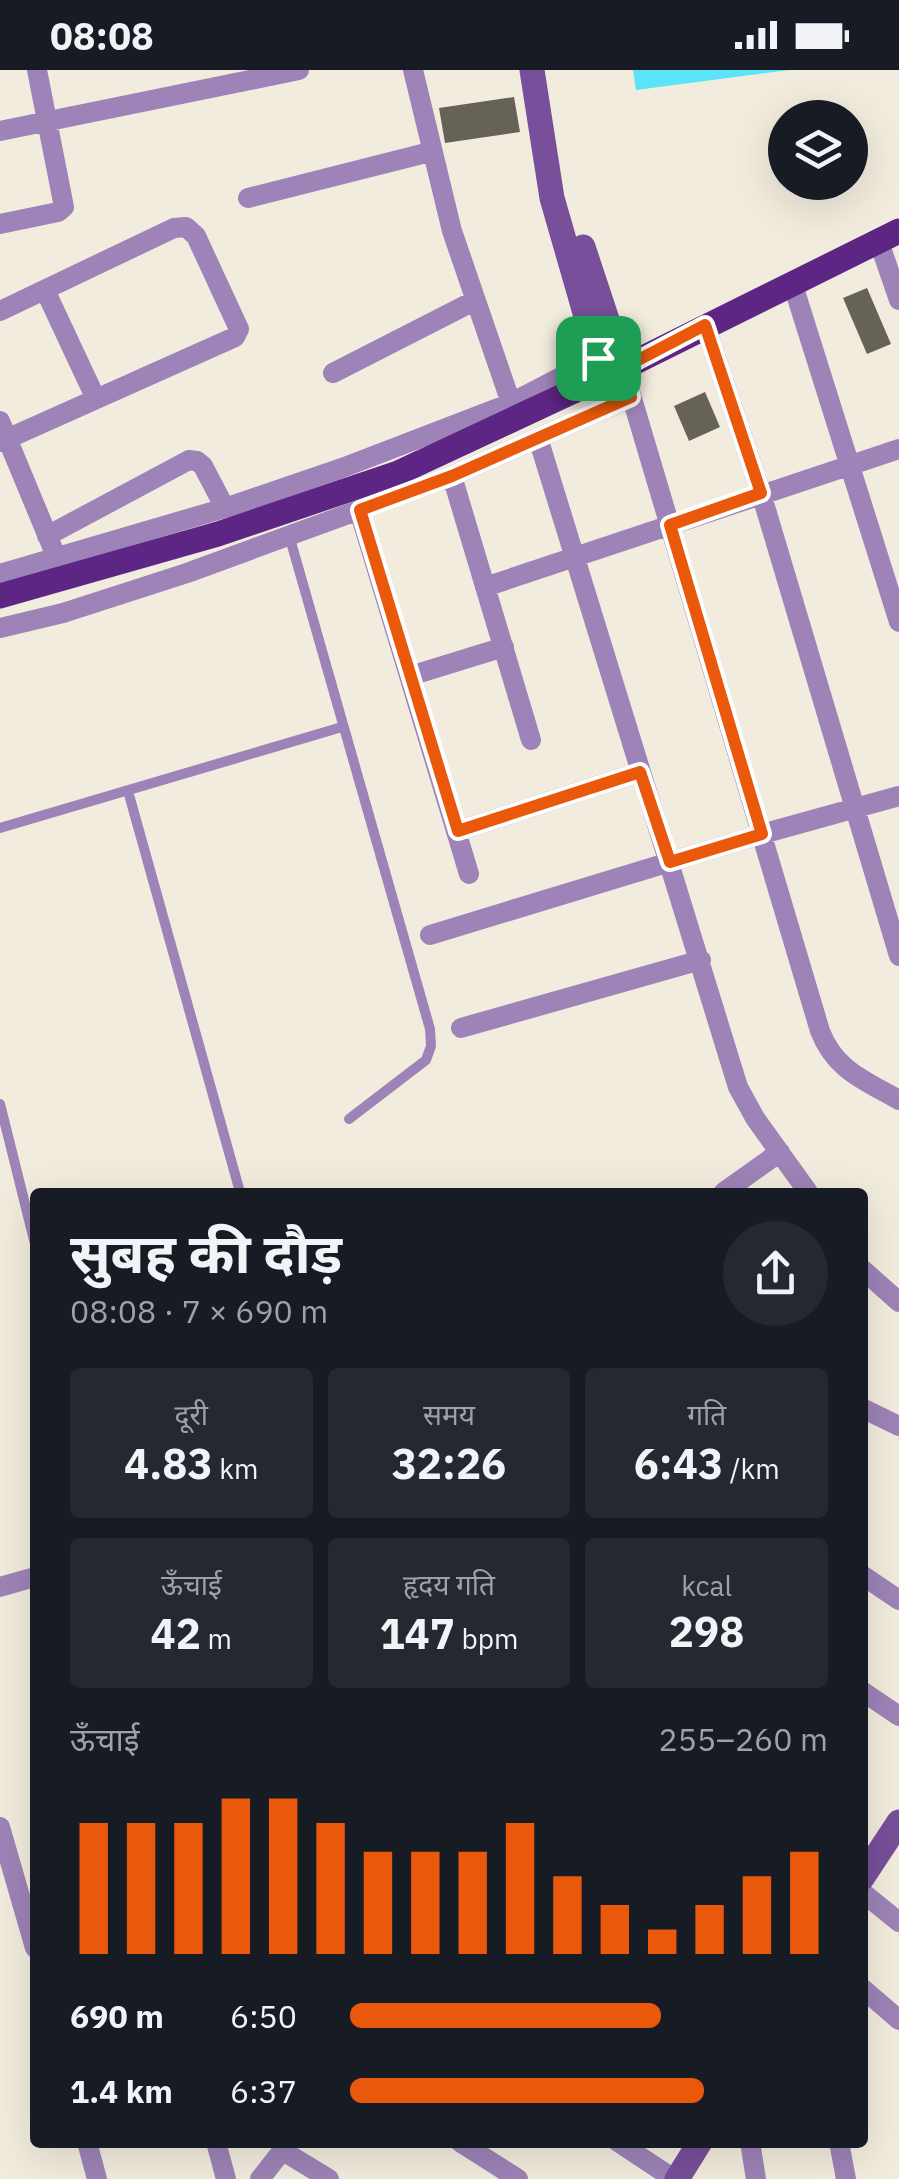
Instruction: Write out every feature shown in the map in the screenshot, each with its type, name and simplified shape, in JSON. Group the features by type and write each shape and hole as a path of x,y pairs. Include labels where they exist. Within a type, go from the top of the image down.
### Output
{"main road":[{"path":"532,70 552,198 611,363"},
{"path":"549,70 568,195 611,363"},
{"path":"0,596 218,534 398,473 611,363 793,285 889,236"},
{"path":"871,1846 899,1822"},
{"path":"676,2179 696,2148"}],"street":[{"path":"0,224 58,212 64,207 37,70"},
{"path":"0,131 218,78 299,70"},
{"path":"413,70 430,152 474,301 512,403"},
{"path":"248,198 430,152"},
{"path":"0,312 174,228 186,226 196,236 237,320 239,329 235,337 96,399 3,434 57,560"},
{"path":"889,236 899,300"},
{"path":"793,285 899,622"},
{"path":"44,290 96,399"},
{"path":"333,373 474,301"},
{"path":"705,325 761,493 899,956"},
{"path":"0,574 225,508 611,363 631,397 828,1052 846,1069 899,1100"},
{"path":"0,628 63,613 187,573 360,510 452,476 631,397"},
{"path":"538,438 738,1088 805,1188"},
{"path":"484,587 899,449"},
{"path":"48,536 189,460 197,460 203,466 225,508"},
{"path":"452,476 532,740"},
{"path":"360,510 469,874"},
{"path":"410,676 504,647"},
{"path":"458,831 640,772"},
{"path":"430,935 899,796"},
{"path":"461,1028 701,960"},
{"path":"730,1188 780,1152"},
{"path":"868,1274 899,1302"},
{"path":"868,1411 899,1426"},
{"path":"0,1586 30,1578"},
{"path":"868,1579 899,1600"},
{"path":"868,1695 899,1716"},
{"path":"0,1827 30,1931"},
{"path":"868,1897 899,1922"},
{"path":"868,1993 899,2020"},
{"path":"88,2148 96,2179"},
{"path":"218,2148 226,2179"},
{"path":"260,2179 285,2148"},
{"path":"287,2148 329,2179"},
{"path":"469,2148 518,2179"},
{"path":"627,2148 676,2179"},
{"path":"751,2148 756,2179"},
{"path":"840,2148 846,2179"}],"lane":[{"path":"289,534 430,1029 426,1060 348,1119"},
{"path":"0,828 342,727"},
{"path":"128,791 239,1188"},
{"path":"0,1104 30,1224"}],"water":[{"path":"633,70 789,70 636,90"}],"building":[{"path":"514,97 520,132 445,143 439,108"},
{"path":"867,288 891,344 867,354 843,298"},
{"path":"705,392 720,427 689,441 674,406"}],"route":[{"path":"598,358 606,376 623,368 631,397 452,476 360,510 458,831 640,772 670,862 762,834 670,525 761,493 705,325 623,368 616,348 598,358"}]}
